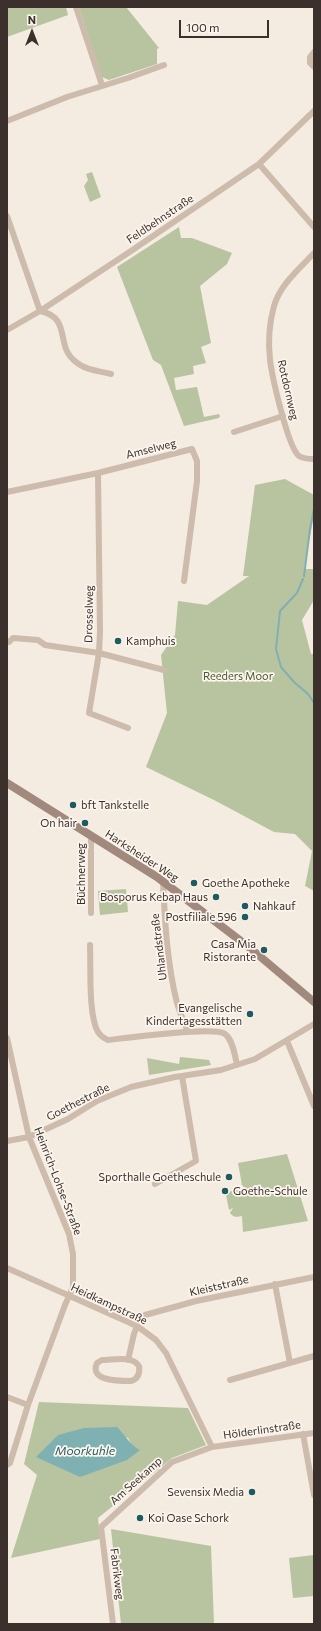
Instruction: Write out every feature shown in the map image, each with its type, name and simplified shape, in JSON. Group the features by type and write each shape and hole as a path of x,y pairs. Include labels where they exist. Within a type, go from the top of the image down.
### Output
{"main road":[{"name":"Harksheider Weg","path":"7,782 163,882 250,948 314,1002"}],"street":[{"path":"76,7 102,86"},
{"path":"314,52 310,58 310,63 314,67"},
{"path":"7,121 68,96 128,78 164,65"},
{"name":"Feldbehnstraße","path":"7,330 40,311 259,164 314,111"},
{"path":"259,164 314,227"},
{"path":"7,216 40,311 49,313 56,318 60,324 68,354 74,361 93,370 111,374"},
{"name":"Rotdornweg","path":"314,253 283,288 274,306 269,332 270,360 274,382 291,445 299,456 314,459"},
{"path":"234,432 283,416"},
{"name":"Amselweg","path":"7,492 98,473 192,449 197,461 197,481 184,581"},
{"name":"Drosselweg","path":"98,473 100,626 99,652 89,713 128,728"},
{"path":"7,642 13,638 38,640 45,645 99,652 164,670"},
{"name":"Büchnerweg","path":"90,913 91,836"},
{"name":"Uhlandstraße","path":"163,882 167,938 172,977 177,1004 188,1032"},
{"path":"90,944 92,1007 95,1025 102,1038 108,1040 188,1032 218,1031 225,1033 238,1065"},
{"name":"Goethestraße","path":"7,1141 29,1137 68,1119 80,1110 99,1100 148,1082 222,1070 255,1059 314,1024"},
{"name":"Heinrich-Lohse-Straße","path":"7,1038 29,1137 69,1234 73,1254 73,1287 70,1297 65,1305 28,1405 10,1463 7,1465"},
{"path":"287,1041 314,1106"},
{"path":"155,1184 196,1161 182,1076"},
{"name":"Heidkampstraße","path":"7,1268 135,1325 150,1335 162,1346 212,1447"},
{"name":"Kleiststraße","path":"135,1325 145,1315 214,1296 314,1277"},
{"path":"276,1284 290,1363"},
{"path":"128,1360 135,1325"},
{"path":"230,1380 314,1356"},
{"path":"128,1360 135,1361 139,1366 138,1376 134,1380 127,1381 103,1378 98,1376 95,1372 96,1365 99,1361 128,1360"},
{"path":"7,1396 28,1405"},
{"name":"Hölderlinstraße","path":"212,1447 314,1433"},
{"path":"303,1434 314,1495"},
{"name":"Am Seekamp","path":"101,1527 172,1462 212,1447"},
{"name":"Fabrikweg","path":"101,1527 113,1624"}],"green space":[{"path":"7,7 66,7 68,15 7,37"},
{"path":"79,7 126,7 159,48 157,49 157,64 109,80 102,77"},
{"path":"92,172 101,197 90,202 84,186 88,180 86,174"},
{"path":"179,227 181,238 192,238 232,253 227,264 200,286 211,343 201,347 206,363 193,366 194,374 174,378 176,390 197,387 204,417 219,414 220,416 219,418 184,426 161,365 153,360 117,267"},
{"name":"Reeders Moor","path":"285,479 314,495 314,515 304,569 314,569 314,600 302,620 311,654 314,654 314,891 305,886 312,851 295,834 274,832 214,800 146,767 167,713 161,655 175,635 178,601 207,605 249,576 243,576 255,485"},
{"path":"126,889 128,912 100,915 98,891"},
{"path":"180,1057 209,1060 211,1065 149,1075 147,1058 179,1064"},
{"path":"287,1154 308,1221 243,1232 242,1216 237,1217 231,1215 230,1213 233,1208 229,1210 226,1195 231,1191 245,1188 242,1185 238,1163"},
{"path":"39,1402 188,1408 206,1445 172,1458 98,1518 100,1539 11,1558 37,1475 24,1464","holes":["84,1428 128,1438 133,1447 139,1450"]},
{"path":"111,1529 211,1546 214,1624 121,1624"},
{"path":"314,1555 314,1596 293,1598 289,1558"}],"water":[{"name":"Moorkuhle","path":"117,1427 131,1443 140,1450 127,1460 80,1477 36,1457 58,1435 84,1428"}],"waterway":[{"path":"304,576 314,509"},
{"path":"303,579 297,593 280,611 276,649 281,667 294,682 308,694 314,703"}],"place":[{"name":"Kamphuis","path":"118,641"},
{"name":"bft Tankstelle","path":"73,805"},
{"name":"On hair","path":"85,823"},
{"name":"Goethe Apotheke","path":"194,883"},
{"name":"Bosporus Kebap Haus","path":"216,897"},
{"name":"Nahkauf","path":"245,906"},
{"name":"Postfiliale 596","path":"245,917"},
{"name":"Casa Mia Ristorante","path":"264,950"},
{"name":"Evangelische Kindertagesstätten","path":"250,1014"},
{"name":"Sporthalle Goetheschule","path":"229,1177"},
{"name":"Goethe-Schule","path":"225,1191"},
{"name":"Sevensix Media","path":"252,1492"},
{"name":"Koi Oase Schork","path":"140,1518"}]}
